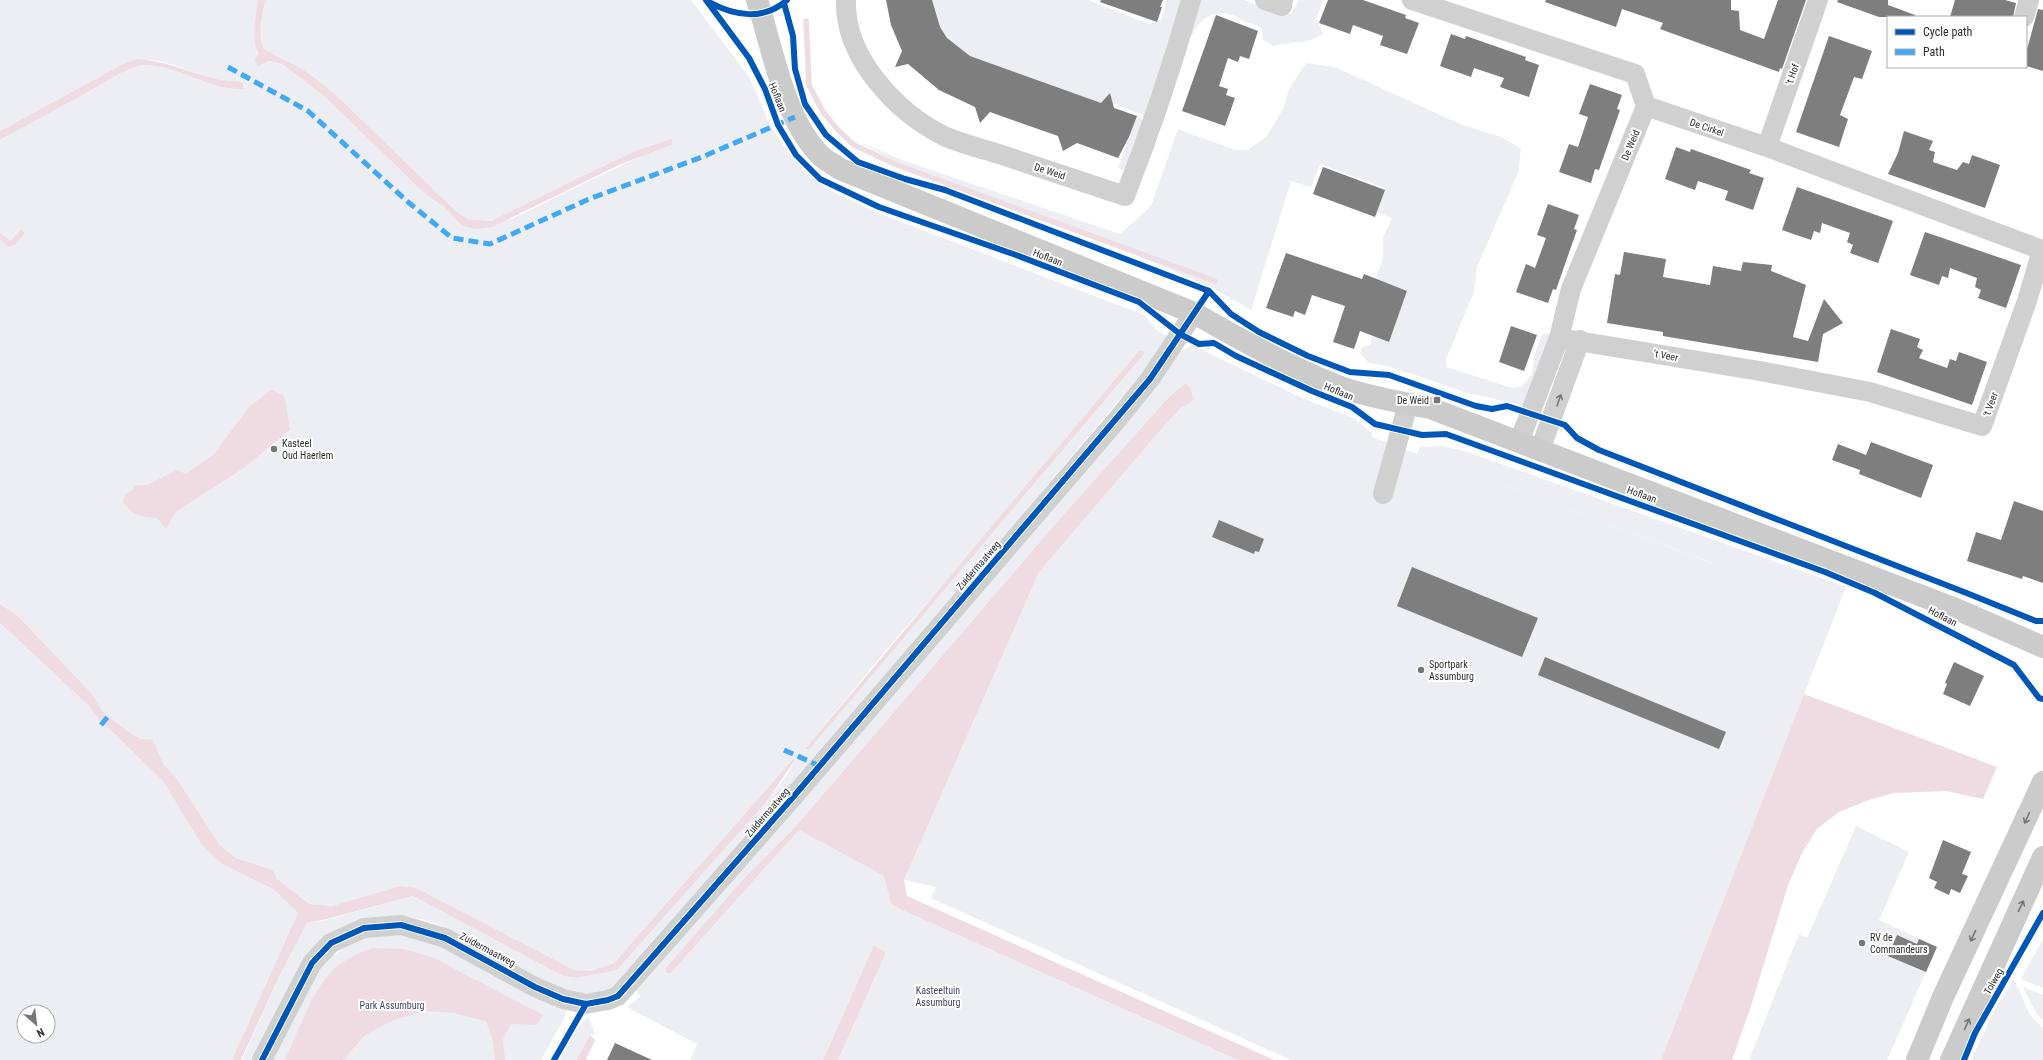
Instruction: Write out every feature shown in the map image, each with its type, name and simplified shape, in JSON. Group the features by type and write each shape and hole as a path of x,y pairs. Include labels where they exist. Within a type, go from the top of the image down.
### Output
{"main road":[{"name":"Hoflaan","path":"757,0 783,90 793,114 804,136 820,155 840,169 1194,313 1248,344 1340,386 1408,404 1430,408 1956,609 2043,647"},
{"path":"1917,1060 1943,997 2043,782"},
{"name":"Tolweg","path":"1951,1060 2043,857"}],"street":[{"name":"De Weid","path":"846,0 846,8 854,42 869,70 885,92 914,116 945,136 1125,196 1155,120 1161,94 1178,46 1191,0"},
{"path":"1265,0 1282,6 1283,0"},
{"path":"1412,0 1636,74 1646,106"},
{"name":"'t Hof","path":"1767,147 1818,0"},
{"path":"2024,16 2029,0"},
{"name":"De Weid","path":"1519,442 1559,338 1571,289 1646,106"},
{"name":"De Cirkel","path":"1646,106 1767,147"},
{"name":"'t Veer","path":"1559,338 1580,340 1760,371 1870,392 1982,426 2027,302 2042,250 1767,147"},
{"name":"Zuidermaatweg","path":"262,1060 312,964 330,943 364,928 400,925 445,938 535,987 563,999 586,1004 608,1000 618,996 625,990 794,796 1121,415 1150,379 1194,313"},
{"path":"1540,450 1580,340"},
{"path":"1382,494 1408,404"}],"green space":[{"path":"0,0 258,0 255,33 258,66 269,61 282,64 324,96 424,193 445,208 461,225 511,219 672,141 491,221 468,219 457,212 383,141 287,61 264,49 261,31 265,0 691,0 749,77 770,125 787,151 805,172 829,190 878,213 1144,315 1157,330 1171,339 679,919 611,989 597,994 563,992 451,930 426,920 402,916 336,933 260,1060 242,1060 279,977 307,923 322,921 413,896 563,976 577,978 617,970 765,803 787,775 795,760 793,759 614,963 590,971 574,970 400,886 332,906 308,904 277,879 273,870 236,858 219,844 141,739 130,733 103,712 92,694 18,616 0,604 0,140 116,75 139,66 158,66 171,69 206,83 230,89 243,89 243,82 213,78 156,61 134,61 123,64 0,131","holes":["1144,354 809,750 805,749 887,649","286,401 290,430 244,468 176,512 214,454 234,430"]},
{"path":"932,0 1088,0 1149,24 1162,19 1166,0 1244,0 1272,11 1291,14 1299,0 1323,0 1316,19 1323,33 1318,37 1306,41 1273,46 1263,40 1262,29 1256,25 1225,14 1208,17 1199,24 1192,36 1172,42 1155,120 1112,103 1103,104 970,56 947,38 940,27 934,11"},
{"path":"1306,63 1335,67 1460,124 1501,137 1521,148 1518,173 1477,267 1474,292 1446,359 1447,367 1512,388 1522,386 1532,374 1535,354 1542,334 1552,333 1526,406 1467,393 1386,366 1369,363 1360,353 1363,347 1371,344 1372,336 1389,342 1407,291 1375,279 1383,259 1383,238 1392,218 1376,212 1385,188 1320,164 1311,187 1291,181 1251,310 1213,288 1125,250 906,167 857,141 902,160 1120,234 1151,206 1178,129 1235,150 1248,150 1267,136 1284,107 1289,89"},
{"path":"1137,116 1146,121 1128,172 1118,168"},
{"name":"Sportpark Assumburg","path":"1192,345 1300,397 1355,419 1372,433 1372,437 1417,454 1420,447 1440,446 1465,451 1846,587 1661,1060 1291,1060 931,898 936,887 904,880 1039,572 1164,426 1181,408 1193,401 1185,383 1168,398 1057,522 796,826 748,874 667,973 671,973 799,830 884,876 887,886 902,910 1238,1060 838,1060 886,953 874,945 823,1060 690,1060 697,1044 627,1007 641,996 635,989 1176,354","holes":["1449,465 1713,563 1712,563"]},
{"path":"0,623 88,705 98,718 163,781 201,844 222,864 273,889 298,913 233,1060 0,1060"},
{"name":"RV de Commandeurs","path":"1856,826 1909,852 1879,920 1937,947 1887,1060 1749,1060 1799,934 1807,938"},
{"name":"Park Assumburg","path":"414,933 568,1006 564,1019 541,1060 265,1060 319,967 342,949 363,937"},
{"path":"2043,939 2043,988 2021,979"},
{"path":"2014,979 2030,1015 2043,1028 2043,1060 1971,1060 1995,1009"},
{"path":"2023,987 2043,995 2043,1020 2036,1013"},
{"path":"588,1016 595,1034 590,1035 576,1060 559,1060 576,1030"}],"shaded area":[{"path":"258,0 265,0 261,31 264,49 305,71 324,85 457,212 468,219 491,221 633,152 671,139 673,144 619,165 492,227 474,229 461,225 445,208 424,193 324,96 282,64 269,61 258,66 255,60 258,53 254,34"},
{"path":"136,59 164,63 213,78 243,82 243,89 230,89 206,83 171,69 159,66 140,66 117,75 0,140 0,131 123,64"},
{"path":"21,230 25,233 15,245 8,247 0,239 0,232 10,241"},
{"path":"1139,351 1143,351 1144,354 809,750 805,749"},
{"path":"1185,383 1191,389 1193,401 1181,408 1164,426 1039,572 904,880 907,896 1274,1060 1238,1060 902,910 891,903 884,876 799,830 671,973 667,973 665,969 748,874 796,826 1057,522 1168,398"},
{"path":"271,390 283,395 286,401 290,430 244,468 176,512 166,529 157,518 138,515 130,510 123,502 125,494 133,490 134,486 147,485 177,470 186,474 214,454 249,407"},
{"path":"0,604 18,616 92,694 103,712 130,733 141,739 153,740 163,764 176,778 219,844 236,858 273,870 277,879 309,904 332,906 400,886 416,888 574,970 590,971 614,963 793,759 795,760 767,801 617,970 577,978 563,976 413,896 307,923 279,977 241,1060 232,1060 298,913 273,889 222,864 201,844 163,781 98,718 88,705 0,623"},
{"path":"1804,694 1997,767 1983,799 1946,791 1894,793 1866,801 1839,812 1817,829 1802,853 1788,885 1751,1006 1732,1060 1661,1060"},
{"path":"874,945 886,953 838,1060 823,1060"},
{"name":"Park Assumburg","path":"372,948 403,949 432,957 543,1015 537,1025 511,1024 503,1039 505,1060 495,1060 493,1041 486,1021 454,1013 426,1011 394,1020 365,1035 343,1060 285,1060 312,1000 326,978 343,962"},
{"path":"590,1035 595,1040 586,1060 576,1060"}],"building":[{"path":"886,0 932,0 940,27 947,38 970,56 1101,103 1110,93 1114,108 1137,116 1129,137 1118,158 1077,143 1063,151 1058,136 990,112 980,123 975,107 939,90 908,64 895,67 902,51 891,25"},
{"path":"1101,0 1163,0 1157,22 1100,2"},
{"path":"1328,0 1363,0 1406,15 1405,18 1419,23 1407,54 1380,45 1383,36 1353,25 1350,34 1319,23"},
{"path":"1546,0 1731,0 1731,10 1739,11 1740,30 1764,39 1778,0 1806,0 1782,69 1780,68 1779,72 1660,29 1663,23 1622,9 1616,27 1545,2"},
{"path":"1838,0 1888,0 1888,5 1915,16 1879,17 1837,2"},
{"path":"1955,0 2005,0 2016,3 2013,16 1950,16"},
{"path":"2038,9 2043,10 2043,71 2027,66 2027,49"},
{"path":"1216,15 1258,31 1249,59 1240,56 1238,62 1228,58 1219,86 1228,89 1226,95 1235,98 1225,126 1182,111"},
{"path":"1451,34 1465,39 1466,36 1526,57 1525,60 1539,65 1529,97 1500,87 1504,78 1474,68 1471,77 1440,66"},
{"path":"1829,36 1872,51 1862,79 1854,77 1840,115 1848,119 1839,147 1796,132"},
{"path":"1590,84 1622,95 1617,109 1620,110 1599,170 1595,169 1591,183 1559,172 1569,144 1578,147 1588,117 1579,114"},
{"path":"1904,131 1933,141 1929,150 1935,152 1933,162 1957,170 1963,162 1969,164 1972,155 2000,165 1985,208 1888,174 1898,153"},
{"path":"1676,147 1690,152 1691,149 1751,170 1749,173 1764,178 1753,210 1725,200 1728,191 1698,181 1695,190 1665,179"},
{"path":"1323,167 1385,190 1375,217 1313,194"},
{"path":"1797,187 1893,221 1878,263 1850,253 1853,245 1847,242 1850,233 1822,223 1820,233 1814,231 1811,240 1782,230"},
{"path":"1548,204 1579,215 1574,229 1577,230 1556,290 1553,289 1548,303 1516,292 1526,264 1535,268 1546,238 1537,235"},
{"path":"1925,232 2021,265 2006,308 1978,298 1981,290 1975,287 1977,278 1950,268 1948,278 1942,276 1939,285 1910,275"},
{"path":"1624,252 1666,259 1663,277 1710,285 1713,266 1741,271 1743,262 1772,265 1771,271 1806,285 1793,337 1808,341 1824,299 1843,323 1823,334 1818,362 1663,336 1663,332 1607,323 1615,274 1620,275"},
{"path":"1286,253 1362,279 1364,274 1407,291 1389,342 1360,331 1354,349 1333,342 1345,306 1312,295 1305,315 1295,311 1293,317 1266,308"},
{"path":"1511,326 1537,335 1524,371 1499,362"},
{"path":"1891,329 1920,339 1917,347 1923,350 1919,358 1947,368 1950,359 1956,361 1959,352 1987,362 1972,405 1877,372"},
{"path":"1871,442 1933,465 1921,498 1859,474 1860,470 1832,460 1838,444 1866,455"},
{"path":"2014,501 2043,511 2043,583 2023,576 2022,579 1967,561 1976,532 2001,540"},
{"path":"1219,520 1264,539 1259,552 1255,551 1254,554 1212,537"},
{"path":"1412,567 1538,618 1522,657 1397,606"},
{"path":"1545,657 1726,732 1719,749 1538,675"},
{"path":"1954,662 1984,676 1970,706 1943,694 1947,684 1945,683"},
{"path":"1943,840 1971,852 1962,874 1968,876 1960,893 1951,889 1949,895 1934,888 1937,882 1929,878"},
{"path":"1897,935 1917,944 1919,939 1937,947 1926,972 1888,956"},
{"path":"615,1043 652,1060 607,1060"}],"waterway":[{"path":"806,21 809,85 823,112 838,130 854,145 897,165 1215,281"}],"marked path":[{"path":"228,67 308,111 408,202 452,238 490,244 589,199 702,157 795,117"},
{"path":"101,725 109,715"},
{"path":"784,750 820,766"}],"cycle path":[{"path":"706,0 749,58 765,89 778,125 796,155 820,179 879,207 1016,255 1139,302 1180,334 1199,344 1214,343 1236,356 1312,391 1352,407 1375,424 1422,435 1446,434 1825,572 1875,593 2014,665 2039,698 2043,699"},
{"path":"709,2 728,11 759,14 778,7 787,0"},
{"path":"784,3 793,36 795,69 805,104 826,135 858,162 905,179 945,190 1209,291 1231,314 1259,332 1308,356 1350,372 1389,375 1476,406 1492,409 1507,406 1565,425 1577,438 1599,450 2036,621 2043,621"},
{"path":"262,1060 312,963 331,943 364,928 401,925 445,938 535,987 563,999 586,1004 608,1000 618,996 794,796 1150,379 1209,291"},
{"path":"1964,1060 1975,1033 2043,913"},
{"path":"554,1060 586,1004"}],"place":[{"name":"De Weid","path":"1437,400"},
{"name":"Kasteel Oud Haerlem","path":"274,449"},
{"name":"Sportpark Assumburg","path":"1421,670"},
{"name":"RV de Commandeurs","path":"1862,943"}],"park label":[{"name":"Kasteeltuin Assumburg","path":"938,996"}]}
